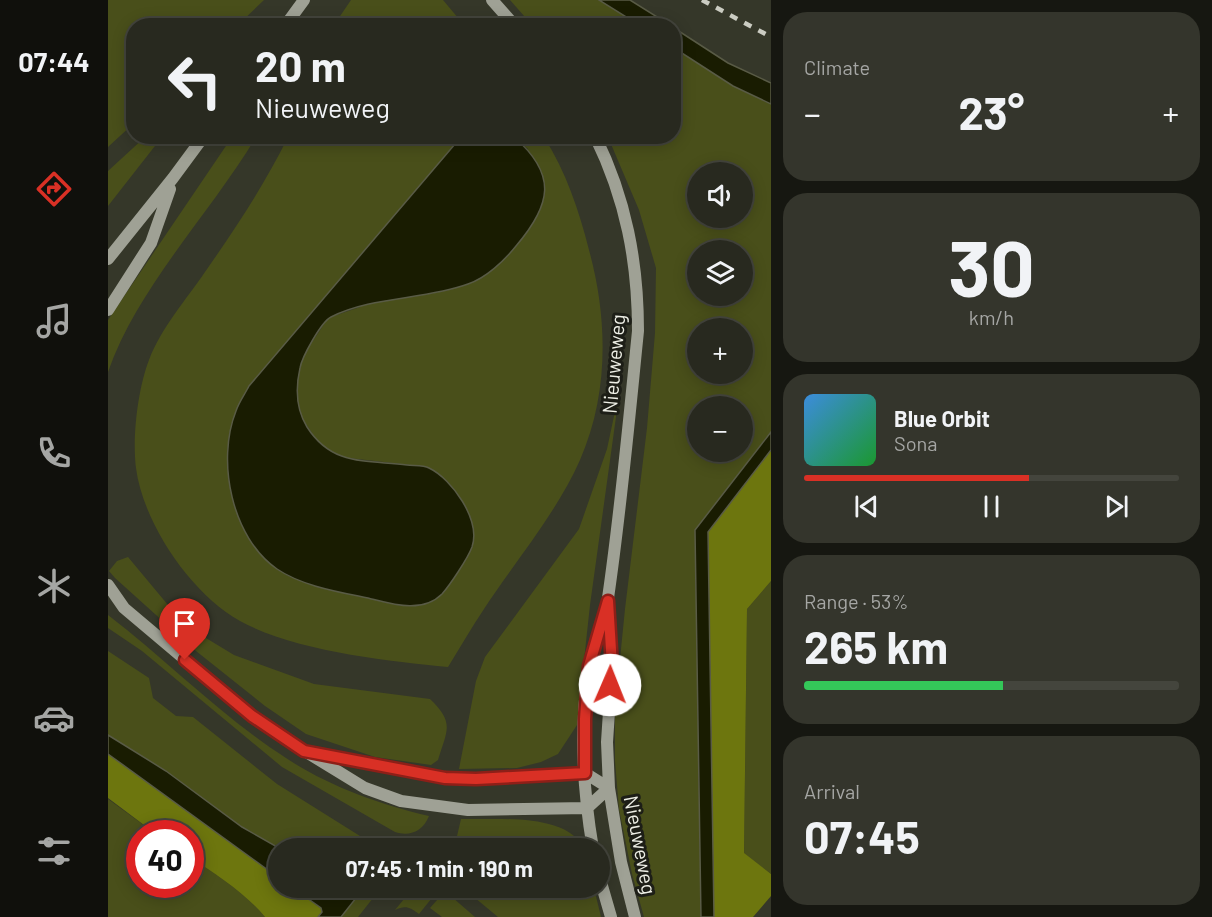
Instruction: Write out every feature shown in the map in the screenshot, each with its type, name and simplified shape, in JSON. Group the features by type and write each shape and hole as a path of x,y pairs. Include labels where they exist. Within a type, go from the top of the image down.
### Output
{"main road":[{"path":"291,18 304,0"},
{"path":"492,0 508,18"},
{"path":"108,258 198,144"},
{"name":"Nieuweweg","path":"599,144 621,197 630,232 638,287 638,331 608,601 612,666 607,742 609,788 621,862 635,917"},
{"path":"108,309 151,243 173,178"},
{"path":"108,585 124,608"},
{"path":"108,600 124,608 252,716 304,751 365,788 401,801 468,810 587,808 609,788 585,773 476,779 445,778 304,751"},
{"name":"Nieuweweg","path":"591,838 585,773 585,719 589,666 608,601"},
{"path":"606,898 611,917"}],"green space":[{"path":"108,0 264,0 245,18 126,18 126,130 108,147"},
{"path":"351,0 443,0 458,18 339,18"},
{"path":"510,0 599,0 628,18 526,18"},
{"path":"681,53 733,86 771,104 771,432 753,455 753,396 687,396 687,462 748,462 695,530 701,917 644,917 632,874 619,809 615,761 615,709 647,428 655,333 656,268 639,210 611,144 681,144"},
{"path":"137,144 157,144 108,206 108,171"},
{"path":"227,144 252,144 155,281 121,341 108,372 108,320"},
{"path":"284,144 455,144 249,386 278,570 324,587 402,606 428,467 340,457 322,448 298,412 297,380 301,359 328,318 360,307 528,149 522,144 548,144 571,192 589,250 600,303 601,383 596,409 580,460 570,480 535,536 479,616 448,667 370,658 313,647 287,640 240,621 222,609 187,575 159,533 140,489 135,456 135,428 139,398 149,360 167,325 216,256 270,172"},
{"path":"620,388 590,605 577,725 558,754 541,762 517,768 459,769 476,681 485,657 579,529 607,449"},
{"path":"771,450 771,581 747,609 744,853 771,874 771,896 753,917 714,917 708,532"},
{"path":"128,557 168,605 201,635 234,655 314,684 430,699 443,714 447,727 438,760 431,765 375,757 306,734 265,706 196,651 115,578 109,571 117,561"},
{"path":"771,581 771,874 744,854 747,609"},
{"path":"108,615 262,742 302,768 337,786 392,806 429,816 423,826 411,833 395,832 282,767 142,651 108,628"},
{"path":"108,651 149,678 153,698 176,716 193,717 277,784 364,838 268,838 268,842 242,827 166,771 108,735"},
{"path":"108,754 199,820 137,820 108,798"},
{"path":"108,799 137,820 126,820 126,898 204,898 204,867 239,892 265,917 108,917"},
{"path":"461,819 510,819 547,824 563,829 576,838 457,838"},
{"path":"204,824 268,870 268,898 307,898 321,908 322,912 318,917 265,917 239,892 204,867"},
{"path":"356,898 373,898 358,917 341,917"},
{"path":"405,898 432,898 419,914 407,908 395,910"},
{"path":"439,898 453,898 475,917 442,917 430,908"},
{"path":"475,898 596,898 601,917 498,917"}],"shaded area":[{"path":"599,0 630,0 659,18 628,18"},
{"path":"681,33 728,63 771,83 771,104 733,86 681,53"},
{"path":"455,144 521,144 528,151 538,164 543,177 545,190 542,204 528,231 500,263 468,284 434,293 364,305 331,317 312,340 300,368 297,392 303,420 317,440 327,449 351,459 427,467 447,481 462,502 472,525 474,536 472,547 442,594 425,604 397,605 333,591 298,580 277,569 261,555 239,519 228,475 230,431 240,401 249,386"},
{"path":"771,432 771,450 708,532 714,917 701,917 695,530 748,462 753,462 753,455"},
{"path":"108,735 166,771 242,827 268,842 268,870 204,824 204,820 199,820 108,754"},
{"path":"307,898 356,898 341,917 318,917 322,912 321,908"}],"railway":[{"path":"702,0 771,37"}],"route":[{"path":"185,660 252,716 304,751 414,774 445,778 476,779 585,773 585,719 589,666 608,601 612,666 610,685"}]}
